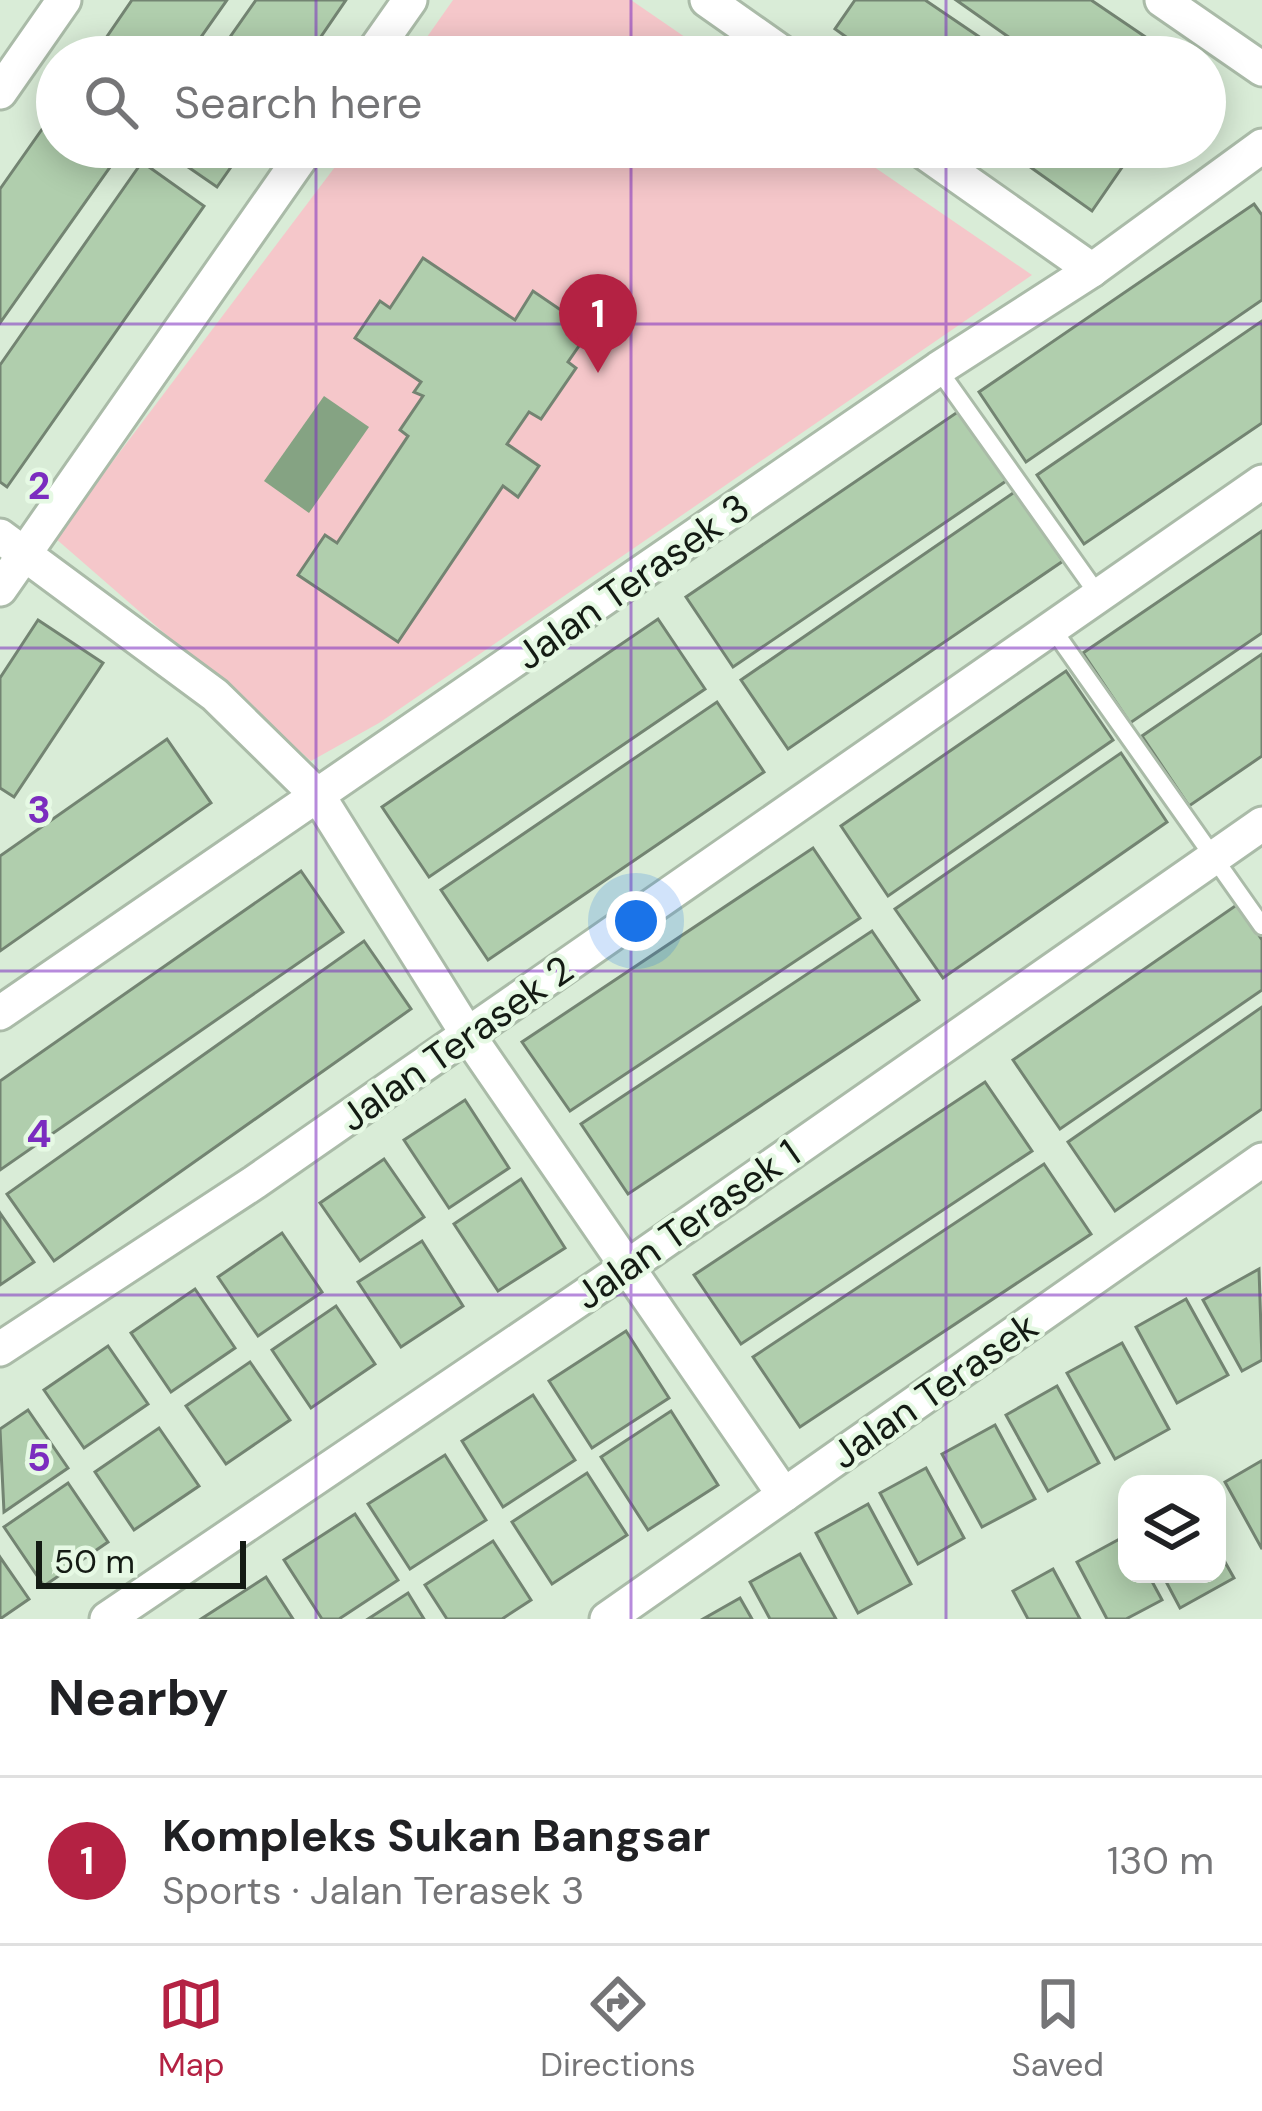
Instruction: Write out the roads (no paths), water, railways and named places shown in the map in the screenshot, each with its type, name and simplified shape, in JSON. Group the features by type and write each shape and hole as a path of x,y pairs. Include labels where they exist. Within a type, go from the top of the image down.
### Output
{"street":[{"path":"39,36 64,0"},
{"path":"385,36 410,0"},
{"path":"706,0 758,36"},
{"path":"1162,0 1214,36"},
{"path":"0,92 36,40"},
{"path":"1226,44 1262,69"},
{"name":"Jalan Terasek 3","path":"0,1013 938,369 1092,269 1262,146"},
{"path":"0,589 13,545 292,168"},
{"path":"947,168 1092,269"},
{"name":"Jalan Terasek 2","path":"0,1349 468,1035 1262,482"},
{"path":"13,545 215,695 319,797 468,1035 784,1495"},
{"name":"Jalan Terasek 1","path":"107,1619 627,1267 1262,824"},
{"name":"Jalan Terasek","path":"607,1619 1262,1160"}],"lane":[{"path":"938,369 1099,596"},
{"path":"1052,628 1262,926"}],"place":[{"name":"Kompleks Sukan Bangsar","path":"598,373"}]}
